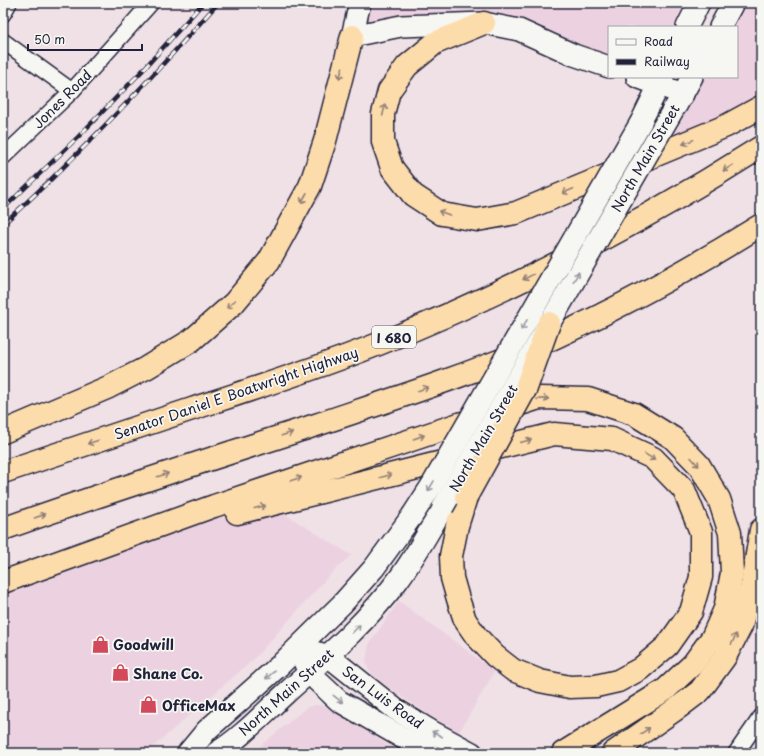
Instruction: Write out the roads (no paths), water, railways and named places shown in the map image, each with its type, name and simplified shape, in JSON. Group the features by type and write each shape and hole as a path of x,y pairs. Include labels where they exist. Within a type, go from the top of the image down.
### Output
{"highway":[{"path":"484,23 435,43 407,66 389,91 382,114 383,142 392,168 413,195 442,214 476,220 516,213 726,126 761,107"},
{"path":"3,432 109,387 146,368 192,340 234,303 269,261 310,186 324,141 352,36"},
{"name":"Senator Daniel E Boatwright Highway","path":"3,472 286,378 440,318 508,287 615,233 681,196 761,147"},
{"path":"3,529 401,396 506,358 562,334 624,303 689,268 761,225"},
{"path":"153,528 214,519 269,504 554,434 612,439 653,458 684,490 701,532 701,577 691,612 667,646 640,669 618,681 596,686 570,687 540,681 513,670 495,656 476,636 465,620 452,578 451,556 457,526 466,497 526,388 549,323"},
{"path":"3,582 153,528 539,398 588,399 634,414 673,438 699,465 718,498 730,533 732,573 725,609 712,638 693,664 665,690 563,753"},
{"path":"613,753 700,691 725,657 741,626 750,592 761,530"}],"main road":[{"path":"360,3 352,36 401,26 484,23 519,30 574,56 608,68"},
{"path":"687,26 698,3"},
{"path":"721,26 733,3"},
{"path":"643,78 661,81 683,94"},
{"name":"North Main Street","path":"188,753 207,730 298,648 363,581 412,516 432,485 641,122 661,81"},
{"name":"North Main Street","path":"216,753 231,742 309,672 365,619 398,580 417,553 683,94"},
{"name":"San Luis Road","path":"298,648 327,655 395,709 431,731 472,753"},
{"name":"San Luis Road","path":"298,648 309,672 339,700 429,753"}],"street":[{"path":"3,14 9,3"},
{"name":"Jones Road","path":"3,157 72,91 151,3"},
{"path":"3,42 72,91"},
{"path":"736,753 761,716"}],"railway":[{"path":"3,209 78,137 142,71 203,3"},
{"path":"3,224 87,144 167,60 218,3"}],"place":[{"name":"Goodwill","path":"100,644"},
{"name":"Shane Co.","path":"120,673"},
{"name":"OfficeMax","path":"149,705"}]}
